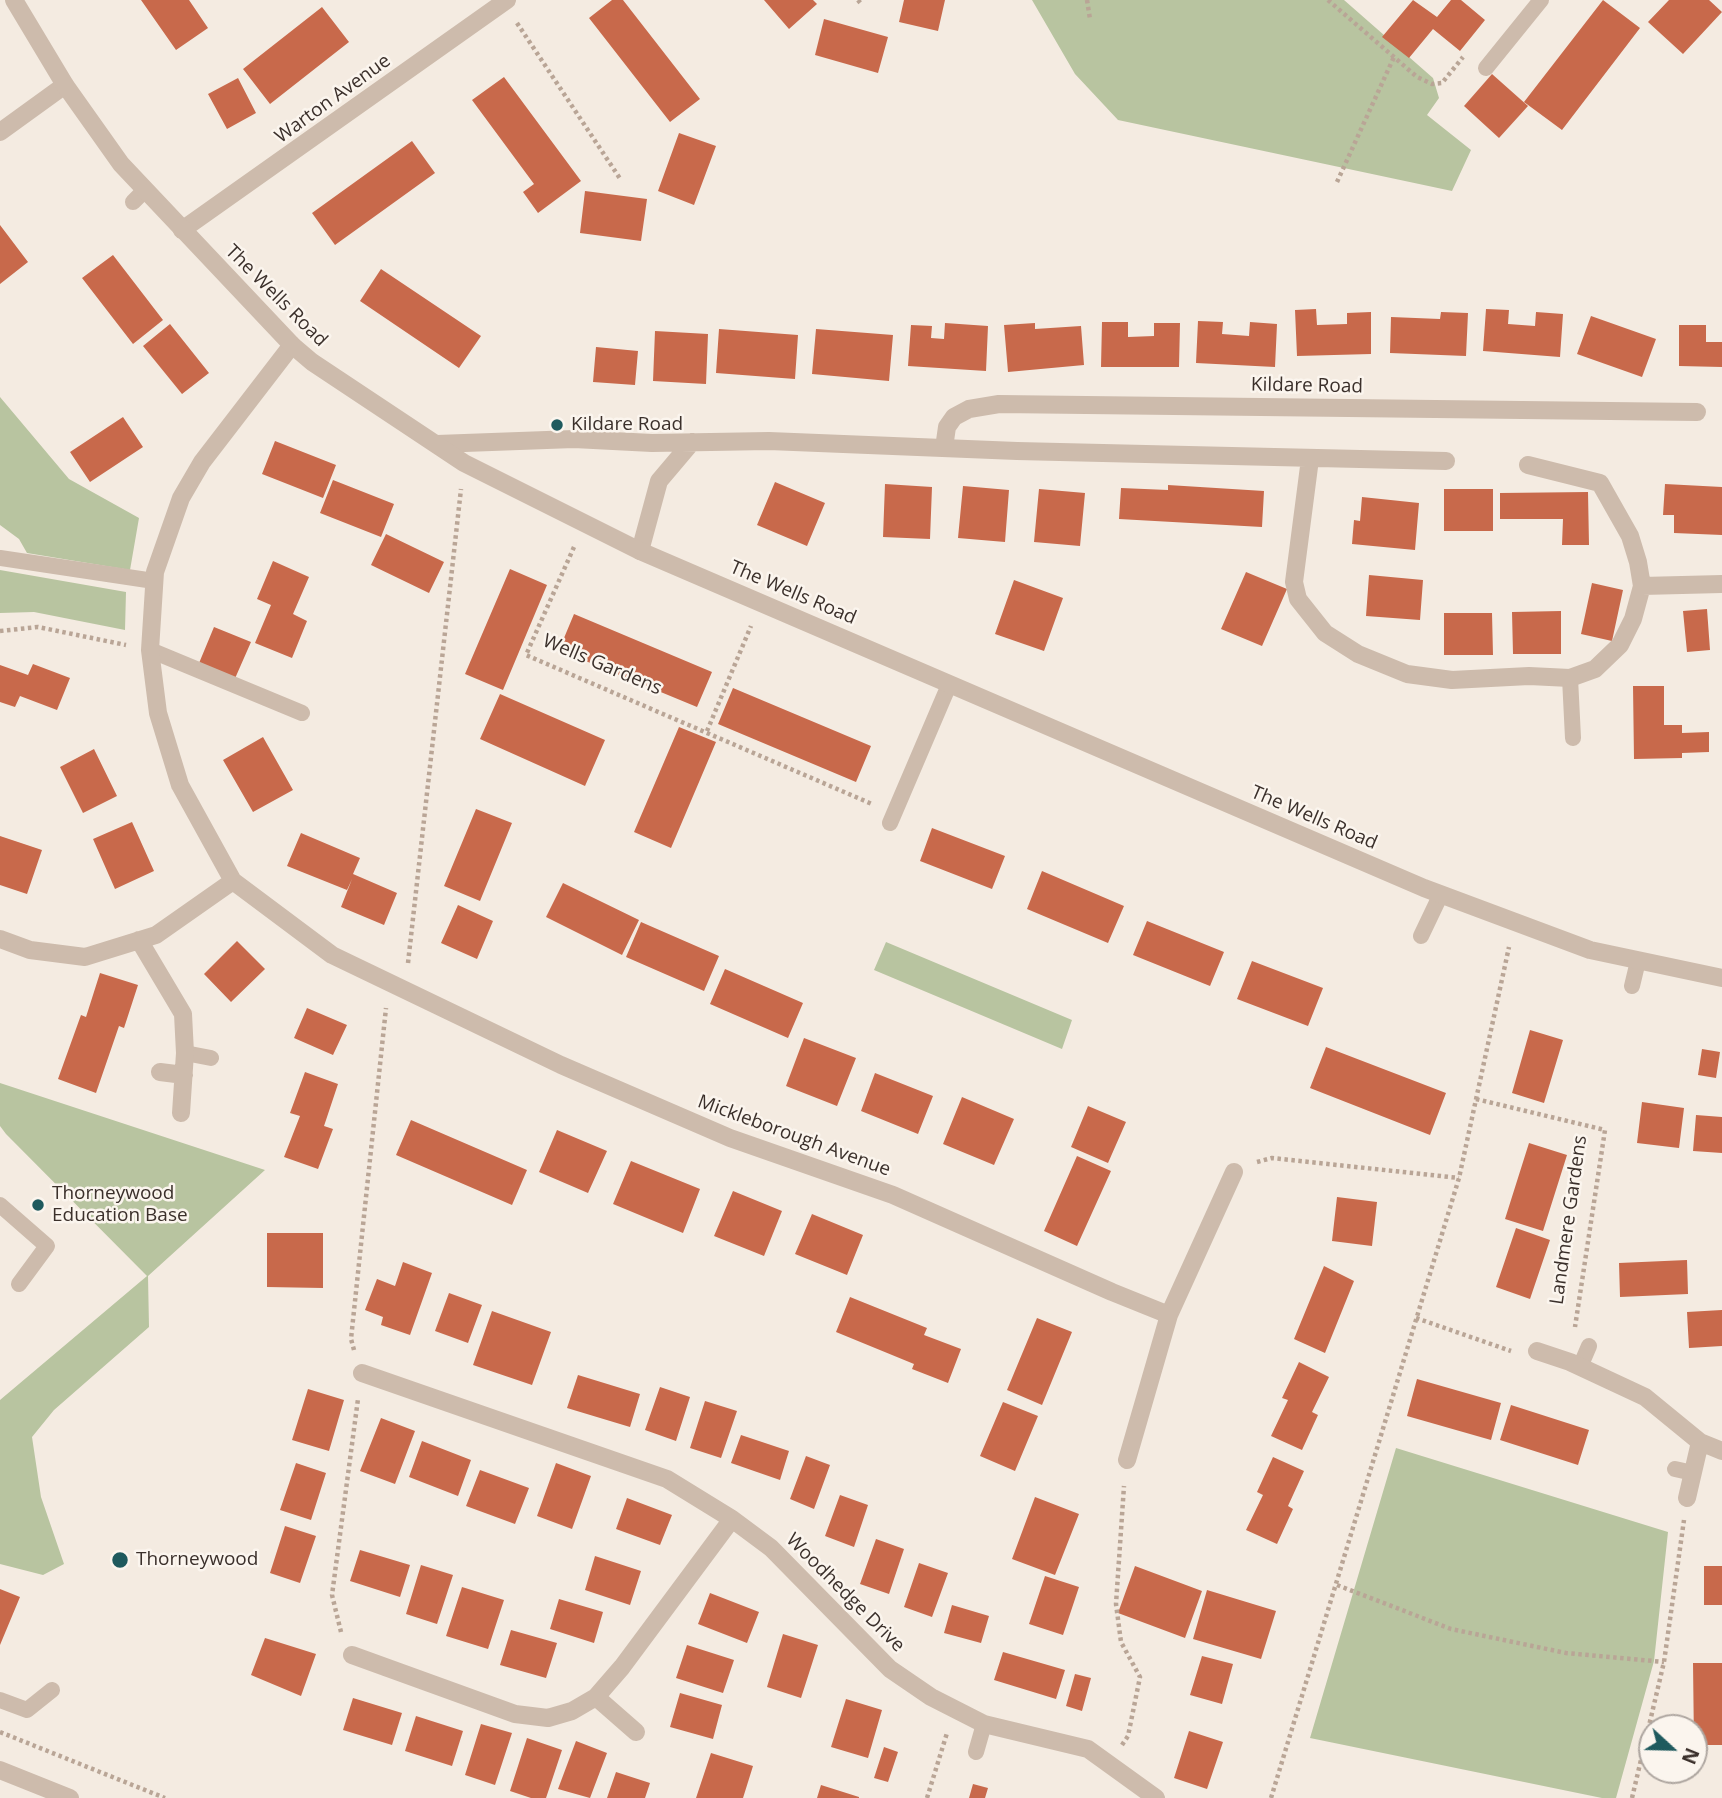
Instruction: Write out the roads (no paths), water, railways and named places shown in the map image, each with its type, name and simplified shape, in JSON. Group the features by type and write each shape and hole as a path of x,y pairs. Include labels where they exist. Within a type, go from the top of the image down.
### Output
{"street":[{"name":"The Wells Road","path":"14,0 65,85 121,164 139,196 181,230 292,345 312,362 464,463 640,551 1441,894 1590,950 1722,978"},
{"name":"Warton Avenue","path":"181,230 505,1"},
{"path":"0,132 65,85"},
{"name":"Mickleborough Avenue","path":"292,345 202,462 171,523 154,581 150,650 158,713 180,785 233,881 332,955 561,1065 730,1138 893,1195 1169,1315"},
{"name":"Kildare Road","path":"944,448 947,427 954,417 968,409 999,404 1697,412"},
{"path":"437,444 574,439 769,441 1446,461"},
{"path":"640,551 659,481 692,442"},
{"path":"1310,459 1294,582 1298,599 1325,633 1358,653 1407,674 1452,680 1570,678 1595,669 1620,645 1633,619 1642,586 1630,536 1600,483 1528,465"},
{"path":"1642,586 1722,584"},
{"path":"0,939 30,950 85,957 156,935 233,881"},
{"path":"139,940 183,1014 185,1053 181,1113"},
{"path":"160,1072 184,1075"},
{"path":"1127,1461 1169,1315 1234,1172"},
{"path":"1534,1350 1575,1365 1645,1397 1700,1442 1722,1451"},
{"name":"Woodhedge Drive","path":"362,1373 667,1479 732,1519 771,1548 890,1669 984,1724 1088,1749 1156,1798"},
{"path":"1687,1498 1700,1442"},
{"path":"352,1655 515,1714 548,1718 572,1711 596,1697 622,1667 732,1519"},
{"path":"596,1697 636,1732"},
{"path":"0,1770 70,1798"}],"lane":[{"path":"1486,68 1541,0"},
{"path":"0,558 154,581"},
{"path":"150,650 302,713"},
{"path":"1570,678 1573,738"},
{"path":"893,818 949,685"},
{"path":"1421,936 1441,894"},
{"path":"1632,986 1637,961"},
{"path":"185,1053 211,1058"},
{"path":"0,1205 47,1246 19,1284"},
{"path":"1575,1365 1589,1346"},
{"path":"1675,1469 1693,1473"},
{"path":"0,1700 27,1710 52,1690"},
{"path":"976,1752 984,1724"}],"place":[{"name":"Kildare Road","path":"557,425"},
{"name":"Thorneywood Education Base","path":"38,1205"},
{"name":"Thorneywood","path":"120,1560"}]}
